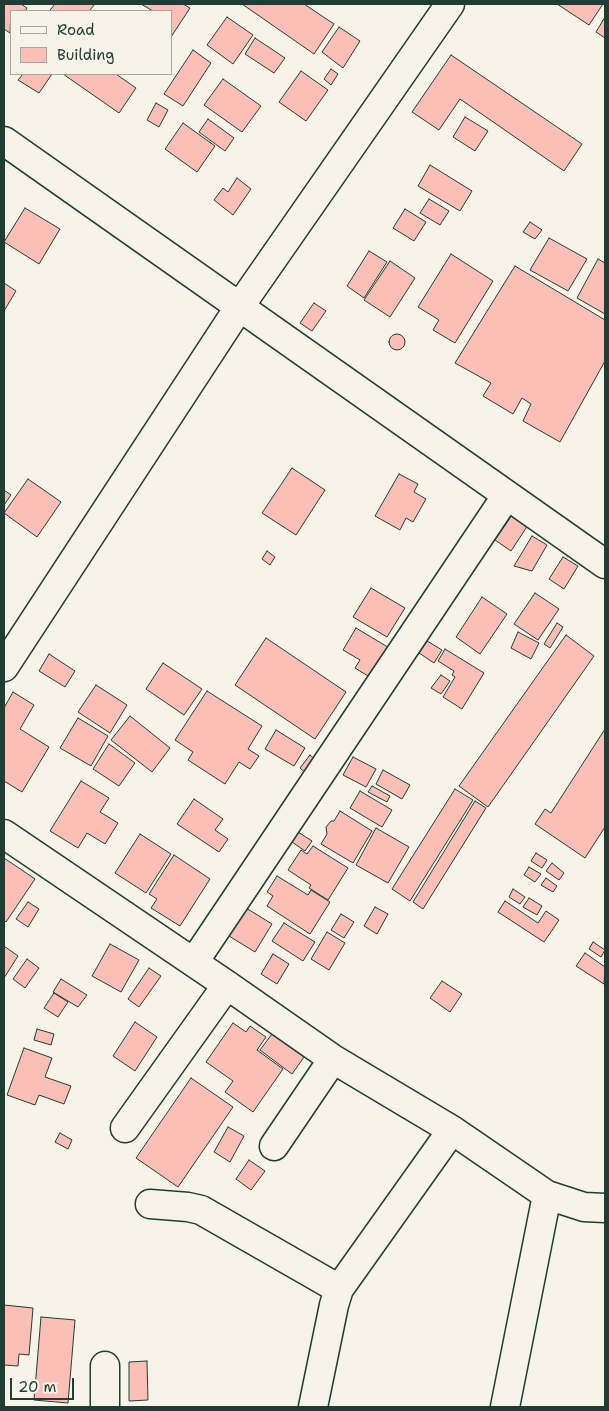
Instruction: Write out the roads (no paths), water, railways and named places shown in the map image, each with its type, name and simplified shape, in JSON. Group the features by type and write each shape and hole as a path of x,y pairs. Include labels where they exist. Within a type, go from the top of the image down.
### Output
{"street":[{"path":"4,667 240,306 450,4"},
{"path":"4,141 605,562"},
{"path":"194,962 507,495"},
{"path":"4,834 194,962 332,1059 452,1130 547,1195 584,1207 605,1208"},
{"path":"125,1128 227,985"},
{"path":"274,1146 332,1059"},
{"path":"313,1407 339,1289 452,1130"},
{"path":"505,1407 547,1195"},
{"path":"150,1204 188,1207 200,1210 339,1289"},
{"path":"105,1366 105,1407"}]}
